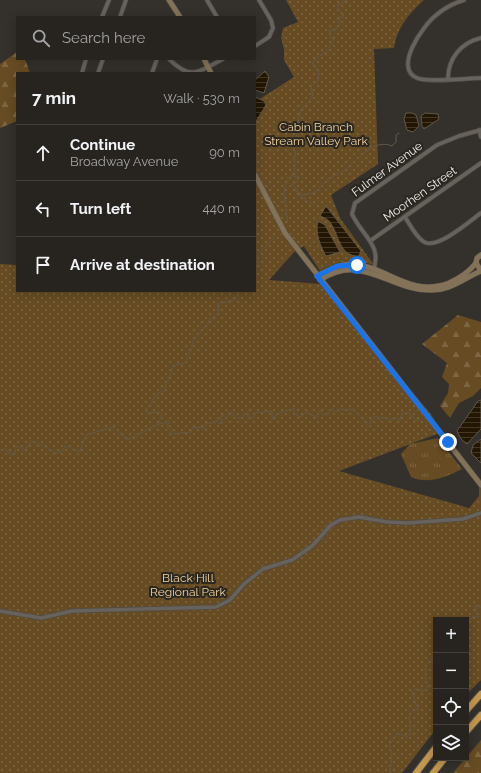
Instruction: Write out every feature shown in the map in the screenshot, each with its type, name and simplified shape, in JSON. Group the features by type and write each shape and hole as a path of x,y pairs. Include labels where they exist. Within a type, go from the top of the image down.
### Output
{"highway":[{"path":"469,708 481,694"},
{"path":"469,729 481,715"},
{"path":"416,773 433,751"},
{"path":"433,773 443,761"}],"street":[{"path":"102,16 109,0"},
{"path":"120,16 126,0"},
{"path":"169,0 179,16"},
{"path":"207,0 216,16"},
{"path":"256,45 269,37 273,28 271,20 259,0"},
{"path":"464,0 441,11 421,31 414,43 408,60 410,73 417,78 423,79 481,78"},
{"path":"448,79 451,62 458,50 468,43 481,38"},
{"path":"82,72 86,60"},
{"path":"98,72 103,60"},
{"path":"152,72 157,60"},
{"path":"170,60 181,70 186,72"},
{"path":"204,60 210,72"},
{"path":"196,72 221,60"},
{"path":"480,130 481,137"},
{"name":"Fulmer Avenue","path":"372,272 377,255 370,241 352,214 355,203 437,145 459,136 480,130"},
{"name":"Moorhen Street","path":"370,241 481,163"},
{"path":"256,177 285,233 481,486"},
{"path":"405,217 421,240 431,244 441,241 481,213"},
{"path":"372,272 408,284 434,286 455,280 471,270 476,263 477,258 481,255"},
{"path":"319,278 330,269 344,265 357,265 406,287 432,291 458,284 481,271 476,263"},
{"path":"0,611 41,618 72,611 216,607 230,600 244,584 263,569 292,560 312,546 331,525 340,520 360,517 387,522 407,523 463,519 481,512"}],"green space":[{"name":"Black Hill Regional Park","path":"286,0 424,0 404,21 394,48 374,49 378,164 331,195 340,218 374,265 353,261 340,263 320,271 304,246 296,250 269,280 321,284 430,413 442,432 339,471 469,508 479,496 479,484 481,487 481,680 469,692 469,617 433,617 433,733 402,773 0,773 0,264 16,265 16,292 256,292 256,101 294,77 284,60 284,49 281,38 283,28 298,22"},
{"path":"16,53 16,60 25,60 30,72 16,72 16,121 0,128 0,64"},
{"path":"458,315 481,322 481,388 473,396 459,403 450,418 440,406 448,393 449,384 442,377 447,363 422,344"},
{"path":"438,438 462,469 437,479 424,480 411,477 401,454 410,444"},
{"path":"481,740 481,773 453,773 463,761 469,761 469,754"}],"shaded area":[{"path":"265,71 269,77 264,93 256,90 256,79"},
{"path":"256,97 264,101 266,105 256,121"},
{"path":"406,113 416,115 419,126 413,132 407,130 404,119"},
{"path":"425,113 438,114 439,119 424,129 422,126 421,116"},
{"path":"326,206 361,251 359,256 352,255 343,248 329,221 320,216"},
{"path":"318,221 325,225 340,252 326,256 319,239 317,230"},
{"path":"481,400 481,429 467,444 461,439 457,431 478,401"},
{"path":"481,439 481,463 471,453 473,445"}],"waterway":[{"path":"288,222 284,190 295,168 294,158 296,154 293,145 301,124 298,121 301,110 313,96 311,86 317,82 319,73 312,64 317,57 326,52 334,40 330,36 330,31 335,30 339,26 339,18 344,17 343,13 338,10 338,5 347,0"},
{"path":"300,195 309,194 316,191 326,181 345,170 372,147 385,144 392,146 396,142 396,135 399,133"},
{"path":"293,176 299,176 297,182 292,185 296,189 296,192 299,192 301,198 305,197 306,201 313,204"},
{"path":"256,267 258,265 258,255 275,236"},
{"path":"158,424 162,416 158,412 147,413 147,408 158,393 165,391 173,366 185,363 193,341 207,325 210,319 219,314 218,304 234,300 238,295 237,292"},
{"path":"0,451 4,449 11,454 15,454 15,447 19,446 24,451 33,441 57,453 63,451 64,447 69,446 72,449 80,451 86,435 113,427 127,440 158,424 169,422 167,427 172,430 170,434 191,432 193,427 204,428 207,423 213,423 216,420 220,424 223,423 220,418 223,415 227,418 229,412 237,418 241,418 248,412 248,417 253,418 254,413 272,411 272,419 277,414 294,408 294,413 300,417 307,412 317,418 320,411 324,415 328,414 331,409 336,412 339,409 354,410 369,427 372,419 376,416 379,420 384,417 391,420 396,418 400,420 402,413 410,413 415,421 420,419"},
{"path":"469,620 474,616 478,617 475,606 481,607"},
{"path":"390,773 392,753 389,746 397,734 408,737 411,733 409,718 411,712 418,709 412,692 416,689 422,691 428,689 426,668 429,660 433,659"}],"route":[{"path":"357,265 351,264 337,266 317,276 448,442"}],"park label":[{"name":"Cabin Branch Stream Valley Park","path":"316,134"}]}
